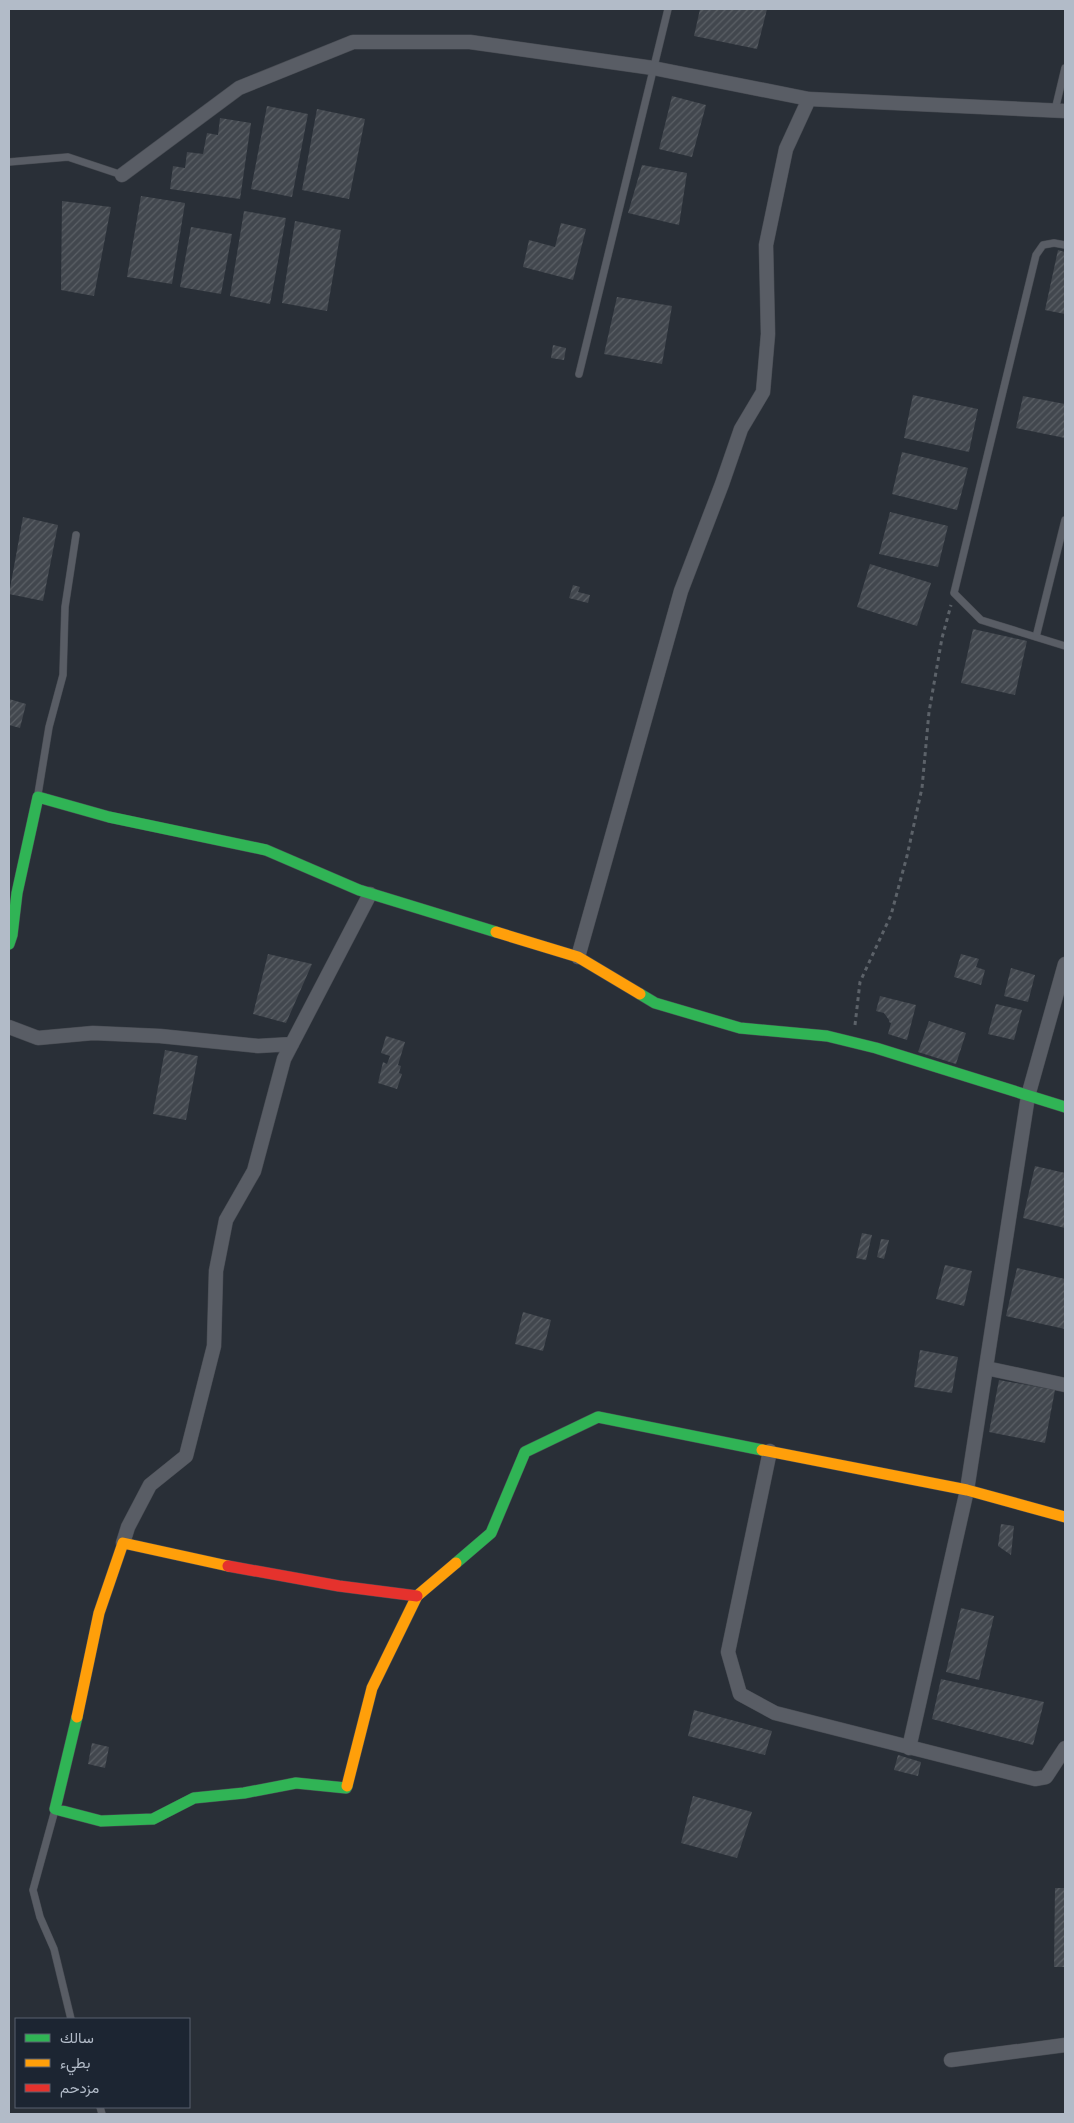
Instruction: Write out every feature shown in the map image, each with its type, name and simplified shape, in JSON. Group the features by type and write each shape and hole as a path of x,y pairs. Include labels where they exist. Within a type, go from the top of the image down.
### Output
{"street":[{"path":"122,175 239,88 353,42 470,42 653,68 810,99 1060,110"},
{"path":"578,957 681,591 722,484 740,429 763,392 768,334 766,245 786,149 810,99"},
{"path":"9,944 12,935 17,893 38,797 109,816 266,850 370,894 578,957 655,1003 740,1028 827,1036 854,1042 1065,1107"},
{"path":"370,894 284,1059 254,1171 226,1220 216,1272 214,1346 186,1456 150,1485 128,1528 99,1613 72,1743 55,1809 101,1821 153,1819 194,1798 296,1783 346,1788 372,1688 417,1596 491,1533 525,1452 598,1417 967,1490 1065,1517"},
{"path":"909,1748 967,1490 1028,1096 1065,964"},
{"path":"9,1027 38,1038 93,1033 160,1036 258,1046 292,1044"},
{"path":"986,1368 1065,1385"},
{"path":"770,1451 728,1652 740,1694 775,1713 1035,1779 1046,1777 1065,1748"},
{"path":"123,1542 201,1561 339,1586 417,1596"},
{"path":"951,2060 1065,2045"}],"lane":[{"path":"579,374 668,9"},
{"path":"1060,110 1065,68"},
{"path":"9,162 68,157 122,175"},
{"path":"1065,245 1054,243 1043,245 1036,255 954,593 981,620 1065,646"},
{"path":"1036,637 1065,520"},
{"path":"38,797 49,727 63,675 65,607 76,535"},
{"path":"55,1809 33,1890 40,1917 54,1950 70,2018"}],"path":[{"path":"854,1042 860,982 891,915 907,856 922,788 930,712 942,638 954,593"}],"building":[{"path":"700,9 767,9 757,49 694,36"},
{"path":"672,96 706,105 692,157 659,149"},
{"path":"267,106 308,114 292,197 251,189"},
{"path":"317,109 365,119 349,199 302,190"},
{"path":"220,118 251,123 240,199 170,189 173,166 185,168 187,152 203,154 207,133 218,135"},
{"path":"642,165 687,173 679,225 628,213"},
{"path":"141,196 185,203 172,284 127,277"},
{"path":"62,201 111,207 94,296 61,290"},
{"path":"244,211 286,218 270,304 230,296"},
{"path":"295,221 341,230 327,311 282,303"},
{"path":"561,223 586,229 573,280 523,267 529,240 555,247"},
{"path":"191,227 232,234 221,294 180,287"},
{"path":"1058,250 1065,252 1065,314 1045,310"},
{"path":"617,297 672,306 662,364 604,354"},
{"path":"553,345 566,348 564,360 551,358"},
{"path":"913,395 978,409 969,452 904,438"},
{"path":"1023,396 1065,404 1065,438 1016,428"},
{"path":"902,452 968,468 957,510 892,494"},
{"path":"890,512 948,526 938,567 879,554"},
{"path":"23,517 58,525 43,601 9,594"},
{"path":"870,564 931,583 917,626 857,607"},
{"path":"573,585 580,587 578,592 590,595 588,603 569,598"},
{"path":"973,629 1027,641 1015,695 961,683"},
{"path":"9,699 26,704 20,728 9,725"},
{"path":"268,954 312,964 286,1023 253,1014"},
{"path":"961,954 979,959 976,967 985,970 981,985 954,977"},
{"path":"1011,968 1035,975 1028,1002 1004,996"},
{"path":"880,996 916,1005 907,1040 888,1034 891,1023 884,1013 876,1011"},
{"path":"996,1004 1022,1010 1014,1040 988,1034"},
{"path":"929,1021 966,1033 956,1064 918,1052"},
{"path":"386,1036 405,1042 398,1065 401,1066 399,1073 402,1074 397,1089 378,1083 383,1062 387,1064 390,1056 381,1053"},
{"path":"165,1050 198,1056 186,1120 153,1114"},
{"path":"1035,1166 1065,1173 1065,1228 1023,1218"},
{"path":"862,1233 872,1235 866,1260 856,1258"},
{"path":"881,1239 889,1240 884,1259 877,1257"},
{"path":"945,1265 972,1271 964,1306 936,1299"},
{"path":"1017,1268 1065,1279 1065,1329 1006,1316"},
{"path":"523,1312 551,1320 543,1351 515,1344"},
{"path":"920,1350 958,1357 952,1393 914,1387"},
{"path":"999,1380 1055,1390 1045,1443 989,1432"},
{"path":"1001,1524 1014,1526 1011,1555 998,1546"},
{"path":"961,1608 994,1616 979,1680 946,1672"},
{"path":"941,1679 1044,1702 1033,1745 932,1719"},
{"path":"694,1710 772,1731 765,1755 688,1736"},
{"path":"92,1743 109,1747 105,1768 88,1764"},
{"path":"898,1755 921,1762 918,1776 894,1770"},
{"path":"693,1796 752,1812 737,1858 681,1843"},
{"path":"1055,1888 1065,1888 1065,1967 1054,1967"}],"traffic: fast":[{"path":"9,944 12,935 17,893 38,797 109,817 266,850 359,890 496,932"},
{"path":"640,994 655,1003 740,1028 827,1036 876,1048 1065,1107"},
{"path":"456,1563 491,1533 525,1452 598,1417 762,1450"},
{"path":"77,1717 55,1809 101,1821 153,1819 194,1798 244,1793 296,1783 346,1788 347,1786"}],"traffic: slow":[{"path":"496,932 578,957 640,994"},
{"path":"762,1450 967,1490 1065,1517"},
{"path":"77,1717 99,1613 123,1543 228,1566"},
{"path":"347,1786 372,1688 417,1596 456,1563"}],"traffic: jam":[{"path":"228,1566 339,1586 417,1596"}]}
